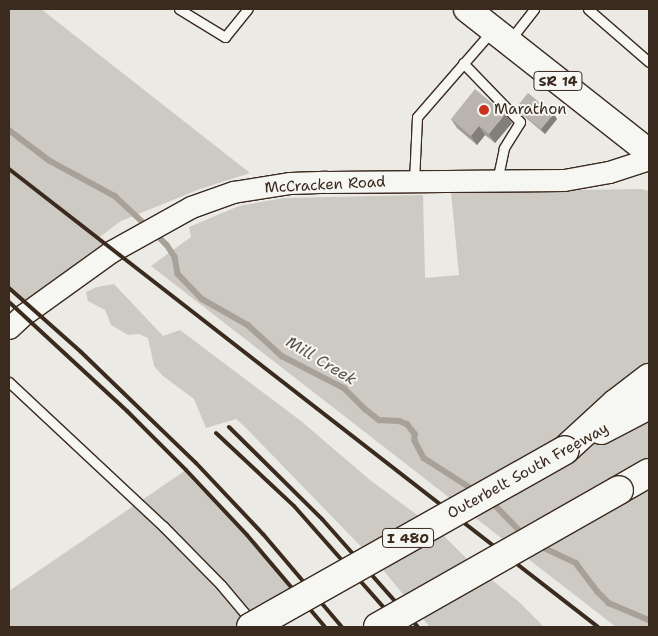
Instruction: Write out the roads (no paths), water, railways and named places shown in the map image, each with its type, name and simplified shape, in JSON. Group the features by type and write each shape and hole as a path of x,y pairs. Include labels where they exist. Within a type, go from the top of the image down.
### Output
{"highway":[{"path":"565,450 615,404 649,378"},
{"name":"Outerbelt South Freeway","path":"251,627 565,450 649,405"},
{"path":"378,627 649,473"}],"main road":[{"name":"SR 14","path":"467,9 649,152"}],"street":[{"name":"McCracken Road","path":"9,328 23,315 112,251 176,215 234,192 263,187 326,182 564,180 610,172 649,159"}],"lane":[{"path":"179,9 224,37 248,9"},
{"path":"414,181 417,117 463,63 534,9"},
{"path":"588,9 649,62"},
{"path":"463,63 520,122 504,148 497,181"},
{"path":"9,382 163,526 222,585 256,627"}],"waterway":[{"name":"Mill Creek","path":"9,130 50,161 115,196 147,226"},
{"name":"Mill Creek","path":"154,232 167,245 175,257 178,274 202,299 248,325 282,356 344,388 379,420 399,421 407,424 415,434 415,441 424,458 477,492"},
{"name":"Mill Creek","path":"491,501 524,535"},
{"name":"Mill Creek","path":"538,545 576,563 609,603 649,620"}],"railway":[{"path":"9,169 598,627"},
{"path":"9,288 81,352 196,463 263,534 342,627"},
{"path":"9,302 127,411 186,470 247,535 325,627"},
{"path":"229,427 322,519 418,627"},
{"path":"216,433 294,506 401,627"}],"place":[{"name":"Marathon","path":"484,110"}]}
